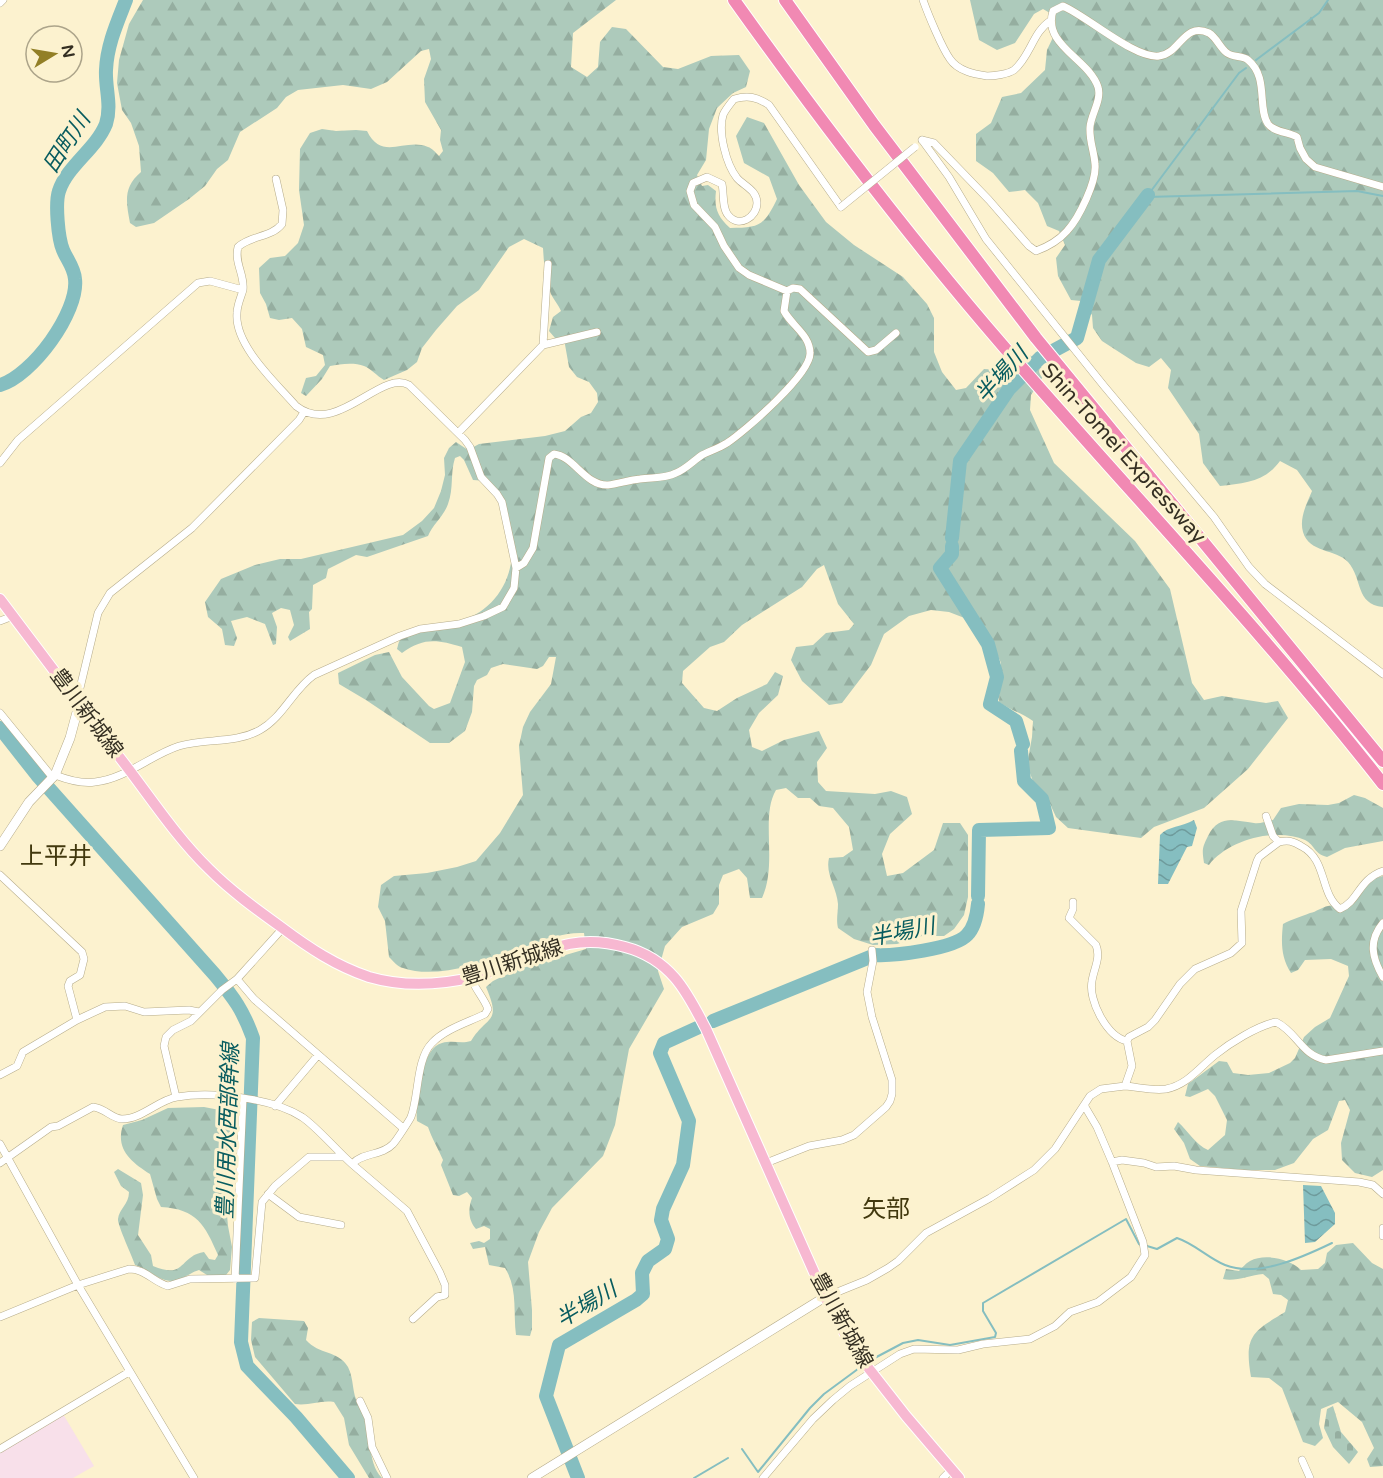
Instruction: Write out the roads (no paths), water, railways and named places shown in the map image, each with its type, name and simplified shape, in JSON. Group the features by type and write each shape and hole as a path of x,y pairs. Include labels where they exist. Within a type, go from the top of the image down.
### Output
{"highway":[{"name":"Shin-Tomei Expressway","path":"734,0 838,143 1004,347 1286,664 1383,784"},
{"name":"Shin-Tomei Expressway","path":"785,0 874,125 1036,338 1383,760"}],"main road":[{"name":"豊川新城線","path":"0,599 178,835 209,869 242,898 315,952 335,963 372,977 414,984 471,978 495,971 551,948 577,941 611,943 638,951 658,962 675,977 706,1029 825,1297 852,1347 951,1475"}],"street":[{"path":"923,0 950,60 963,70 978,75 993,76 1013,71 1023,60 1044,25 1050,21"},
{"path":"922,140 934,143 1036,251 1048,247 1067,231 1081,209 1094,177 1095,164 1090,138 1091,119 1099,98 1098,87 1092,76 1054,34 1050,21 1053,11 1063,6 1075,11 1135,50 1158,57 1168,54 1185,35 1195,30 1207,33 1215,38 1225,51 1233,57 1248,60 1257,71 1262,88 1265,118 1269,126 1297,136 1306,159 1315,167 1383,187"},
{"path":"896,333 876,350 868,352 800,289 793,288 787,291 749,275 739,268 724,246 715,227 694,205 690,192 693,183 707,177 722,184 724,207 732,219 742,222 751,218 756,211 757,200 752,190 737,178 724,148 723,116 734,99 745,96 759,99 769,105 841,207 922,140"},
{"path":"922,140 950,177 986,239 1081,358 1214,517 1249,567 1265,584 1383,674"},
{"path":"0,713 53,778 84,783 98,782 182,745 217,742 258,731 270,723 305,682 314,675 420,629 459,624 484,616 503,607 514,588 516,568 502,502 481,477 470,447 409,385 402,381 371,393 333,414 303,412 248,349 237,320 244,282 237,263 238,247 245,240 271,233 282,224 283,210 276,179"},
{"path":"543,345 548,264"},
{"path":"0,463 18,440 198,283 210,281 243,290"},
{"path":"516,568 524,563 533,548 549,459 554,454 562,455 575,468 595,482 606,485 662,478 727,443 784,392 807,364 810,352 808,342 784,311 787,291"},
{"path":"458,433 543,345 597,332"},
{"path":"0,846 29,802 53,778 70,738 98,613 110,593 192,528 299,420 303,412"},
{"path":"0,621 13,616"},
{"path":"1266,816 1273,836 1279,842"},
{"path":"1125,1086 1132,1066 1127,1041 1129,1037 1148,1027 1155,1020 1189,974 1201,965 1231,953 1242,943 1241,911 1259,857 1279,842 1293,841 1305,848 1315,857 1330,897 1340,909 1346,906 1373,874 1383,871"},
{"path":"0,875 82,951 84,959 80,975 69,981 68,986 78,1020"},
{"path":"1073,902 1070,918 1098,950 1091,991 1102,1019 1112,1034 1119,1040 1127,1041"},
{"path":"1383,922 1372,944 1373,954 1383,977"},
{"path":"176,1097 164,1046 166,1037 173,1030 191,1021 234,981 283,928"},
{"path":"765,1163 809,1146 842,1140 854,1135 890,1101 892,1080 872,1017 867,992 873,961 872,950"},
{"path":"352,1164 364,1156 381,1152 393,1145 410,1119 422,1060 433,1041 485,1014 488,1009 471,978"},
{"path":"234,981 403,1128"},
{"path":"0,1076 17,1066 23,1052 105,1007 125,1006 144,1012 189,1010 199,1012"},
{"path":"532,1478 825,1297 867,1280 888,1268 926,1233 990,1198 1034,1170 1054,1149 1090,1096 1101,1089 1125,1086 1156,1089 1174,1087 1184,1082 1233,1042 1272,1023 1281,1025 1311,1056 1319,1059 1326,1060 1383,1051"},
{"path":"275,1106 318,1055"},
{"path":"0,1163 51,1127 58,1126 93,1107 100,1107 122,1119 132,1117 176,1097 221,1095 275,1106 302,1117 407,1211 441,1273 445,1285 445,1295 437,1297 413,1319"},
{"path":"237,1279 245,1099"},
{"path":"763,1478 813,1419 833,1400 900,1354 914,1349 946,1351 1030,1339 1055,1326 1070,1312 1098,1302 1131,1277 1145,1255 1143,1242 1097,1127 1084,1105"},
{"path":"0,1144 78,1285 194,1478"},
{"path":"0,1317 78,1285 129,1269 138,1269 168,1286 190,1279 255,1278 262,1202 309,1157 344,1157"},
{"path":"1112,1162 1122,1160 1155,1167 1174,1166 1196,1170 1359,1182 1373,1185 1383,1194"},
{"path":"268,1194 299,1217 341,1225"},
{"path":"1383,1228 1383,1236"},
{"path":"0,1449 129,1372"},
{"path":"360,1401 368,1418 372,1447 387,1478"},
{"path":"1302,1460 1310,1478"}],"water":[{"path":"1194,820 1197,828 1192,846 1187,847 1168,884 1158,884 1160,835"},
{"path":"1303,1185 1321,1186 1335,1213 1335,1224 1315,1242 1305,1243"}],"waterway":[{"name":"田町川","path":"0,385 13,379 39,356 61,325 74,293 75,279 60,237 58,196 68,174 96,142 106,124 108,117 106,77 108,52 126,0"},
{"path":"1256,60 1319,13 1328,0"},
{"path":"1148,195 1239,73 1246,68"},
{"path":"1147,197 1357,191 1383,196"},
{"name":"半場川","path":"952,538 960,461 1009,389 1040,358 1077,338 1099,260 1148,195"},
{"name":"半場川","path":"952,546 952,554 940,568 988,644 997,677 990,704 1016,721 1023,744"},
{"name":"豊川用水西部幹線","path":"0,728 37,775 215,975 246,1020 253,1038 241,1342 247,1366 296,1417 348,1478"},
{"name":"半場川","path":"978,896 979,830 1049,828 1042,799 1024,781 1021,751"},
{"name":"半場川","path":"713,1021 875,955 923,951 960,940 972,928 978,904"},
{"name":"半場川","path":"578,1478 546,1396 559,1345 643,1294 642,1273 648,1261 665,1249 668,1239 661,1220 663,1209 683,1165 689,1121 660,1053 664,1043 697,1028"},
{"path":"869,1361 903,1343 918,1340 950,1345 995,1337 996,1333 983,1311 983,1303 1126,1219 1141,1245"},
{"path":"1147,1246 1157,1249 1177,1238 1225,1265 1252,1269 1294,1260 1332,1243"},
{"path":"742,1449 758,1472 810,1408 824,1394 862,1366"},
{"path":"694,1478 728,1458"}],"district":[{"name":"上平井","path":"56,856"},
{"name":"矢部","path":"886,1209"}]}
